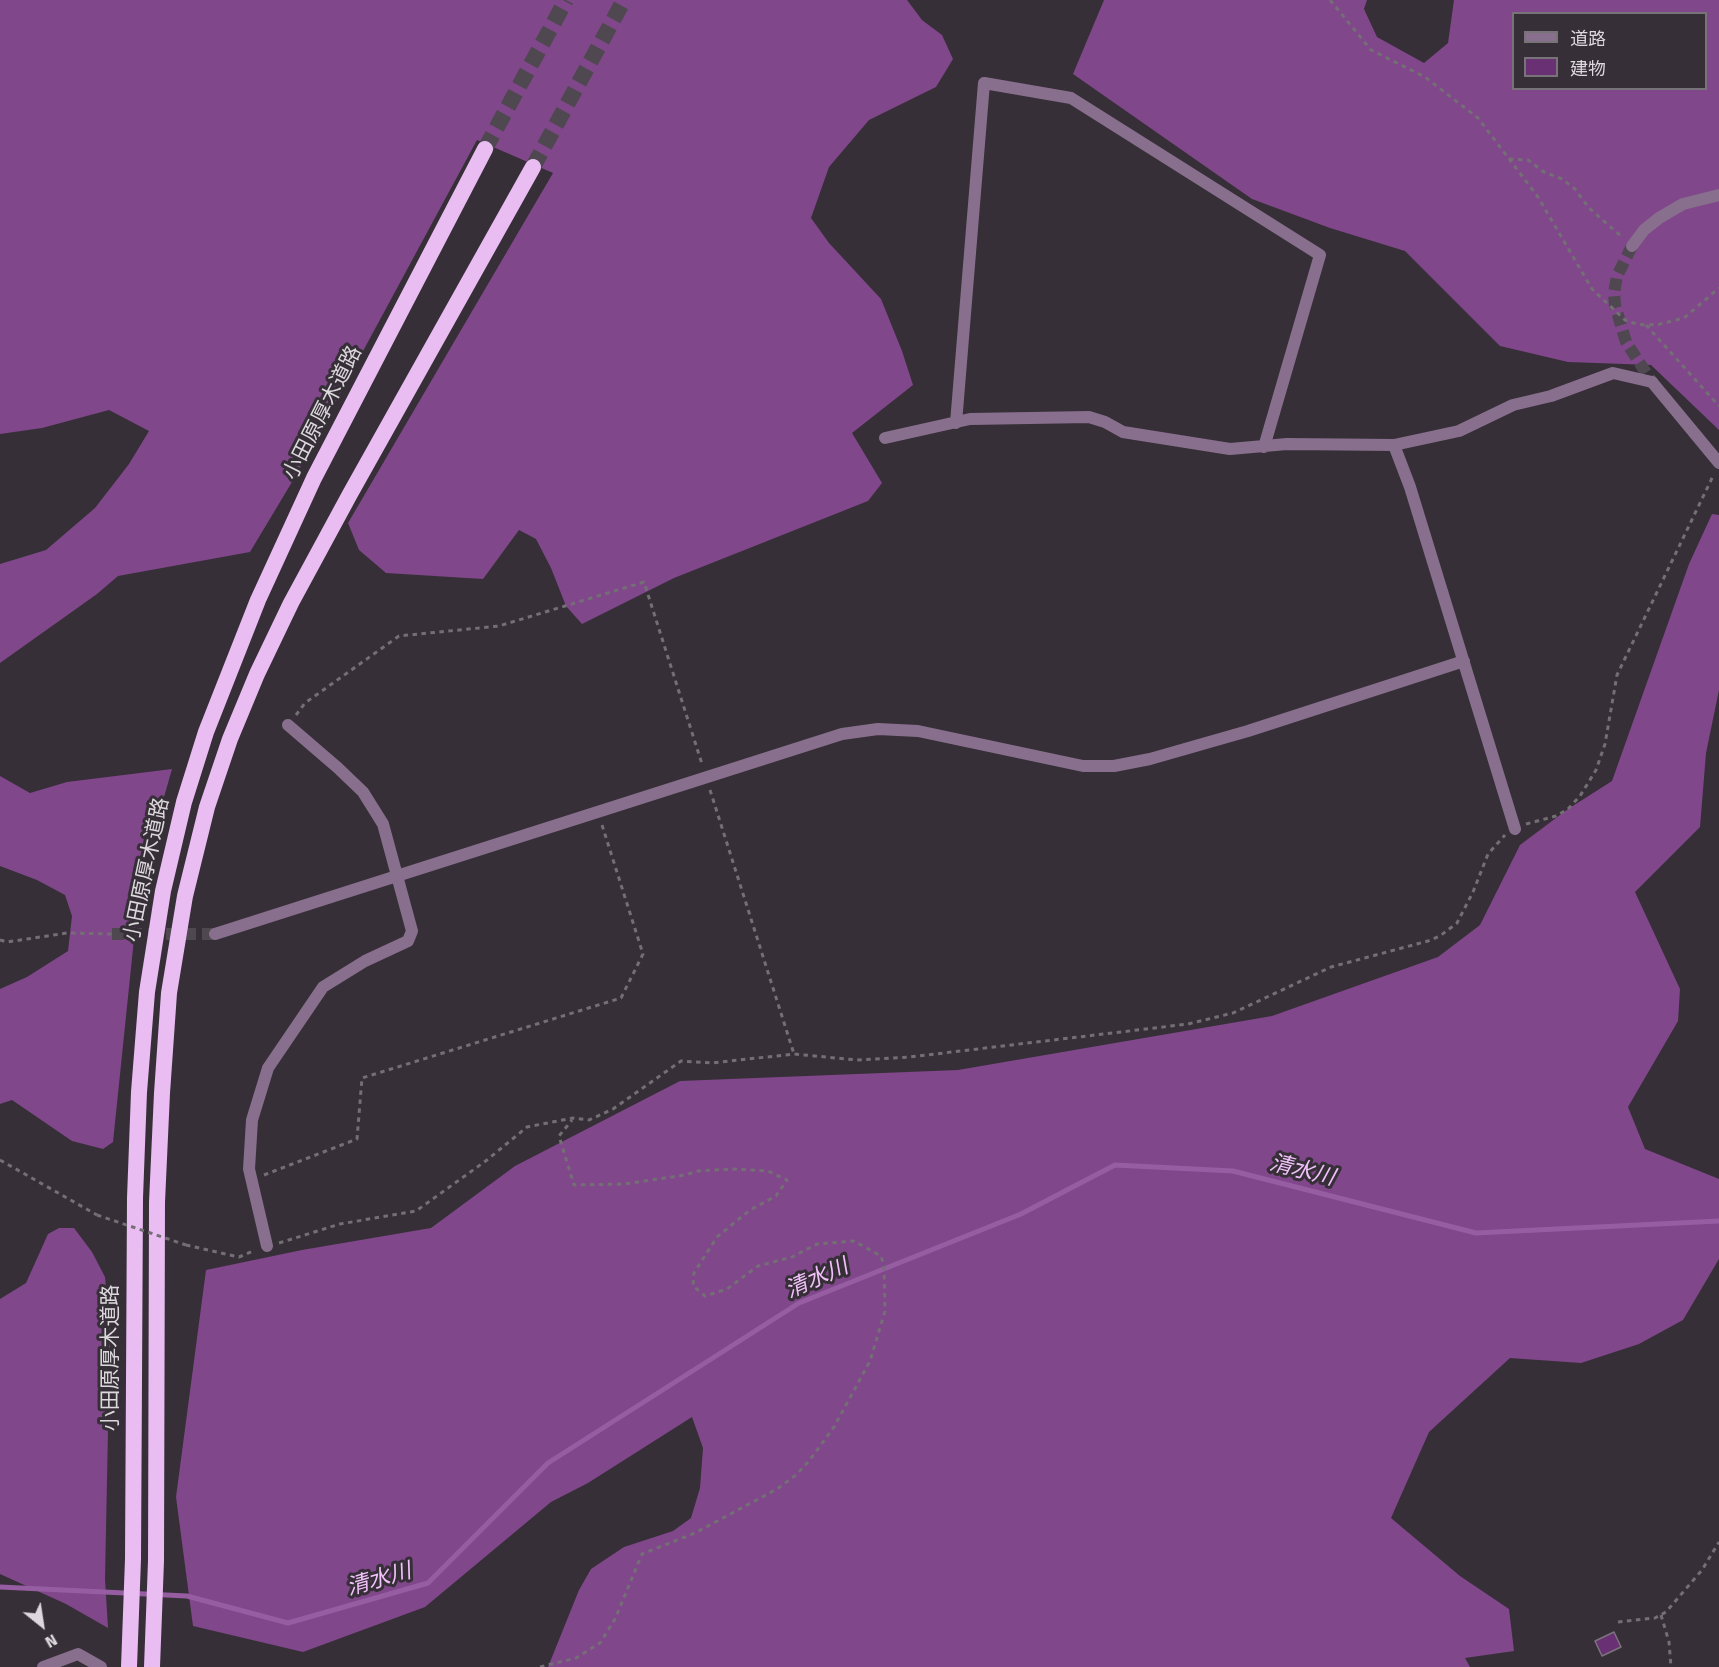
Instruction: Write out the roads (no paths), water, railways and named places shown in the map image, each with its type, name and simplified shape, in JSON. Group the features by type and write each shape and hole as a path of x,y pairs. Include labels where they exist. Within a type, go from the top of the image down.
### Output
{"highway":[{"name":"小田原厚木道路","path":"129,1667 133,1558 135,1198 139,1092 149,981 163,891 184,802 206,732 258,600 314,478 485,149"},
{"name":"小田原厚木道路","path":"152,1667 156,1561 157,1202 162,1093 169,993 174,961 185,896 207,807 230,739 257,674 291,603 533,167"}],"street":[{"path":"956,423 984,83 1071,98 1320,255 1264,447"},
{"path":"1632,246 1644,230 1659,218 1683,204 1719,195"},
{"path":"885,438 970,420 1089,417 1124,432 1230,449 1287,444 1394,445 1459,431 1513,405 1551,396 1613,373 1652,382 1719,464"},
{"path":"1394,445 1410,487 1515,829"},
{"path":"215,934 842,734 878,729 918,731 1083,766 1114,766 1150,759 1248,731 1464,661"},
{"path":"267,1246 249,1169 252,1120 268,1068 323,987 365,961 408,941 412,931 383,824 363,792 339,768 288,725"},
{"path":"43,1667 78,1654 101,1667"}],"waterway":[{"name":"清水川","path":"0,1587 187,1596 288,1623 428,1583 548,1463 799,1303 1021,1214 1115,1165 1233,1171 1476,1233 1719,1221"}],"tunnel":[{"path":"485,149 566,0"},
{"path":"533,167 624,0"},
{"path":"1632,246 1617,276 1614,293 1615,305 1626,342 1652,382"},
{"path":"112,934 215,934"}]}
